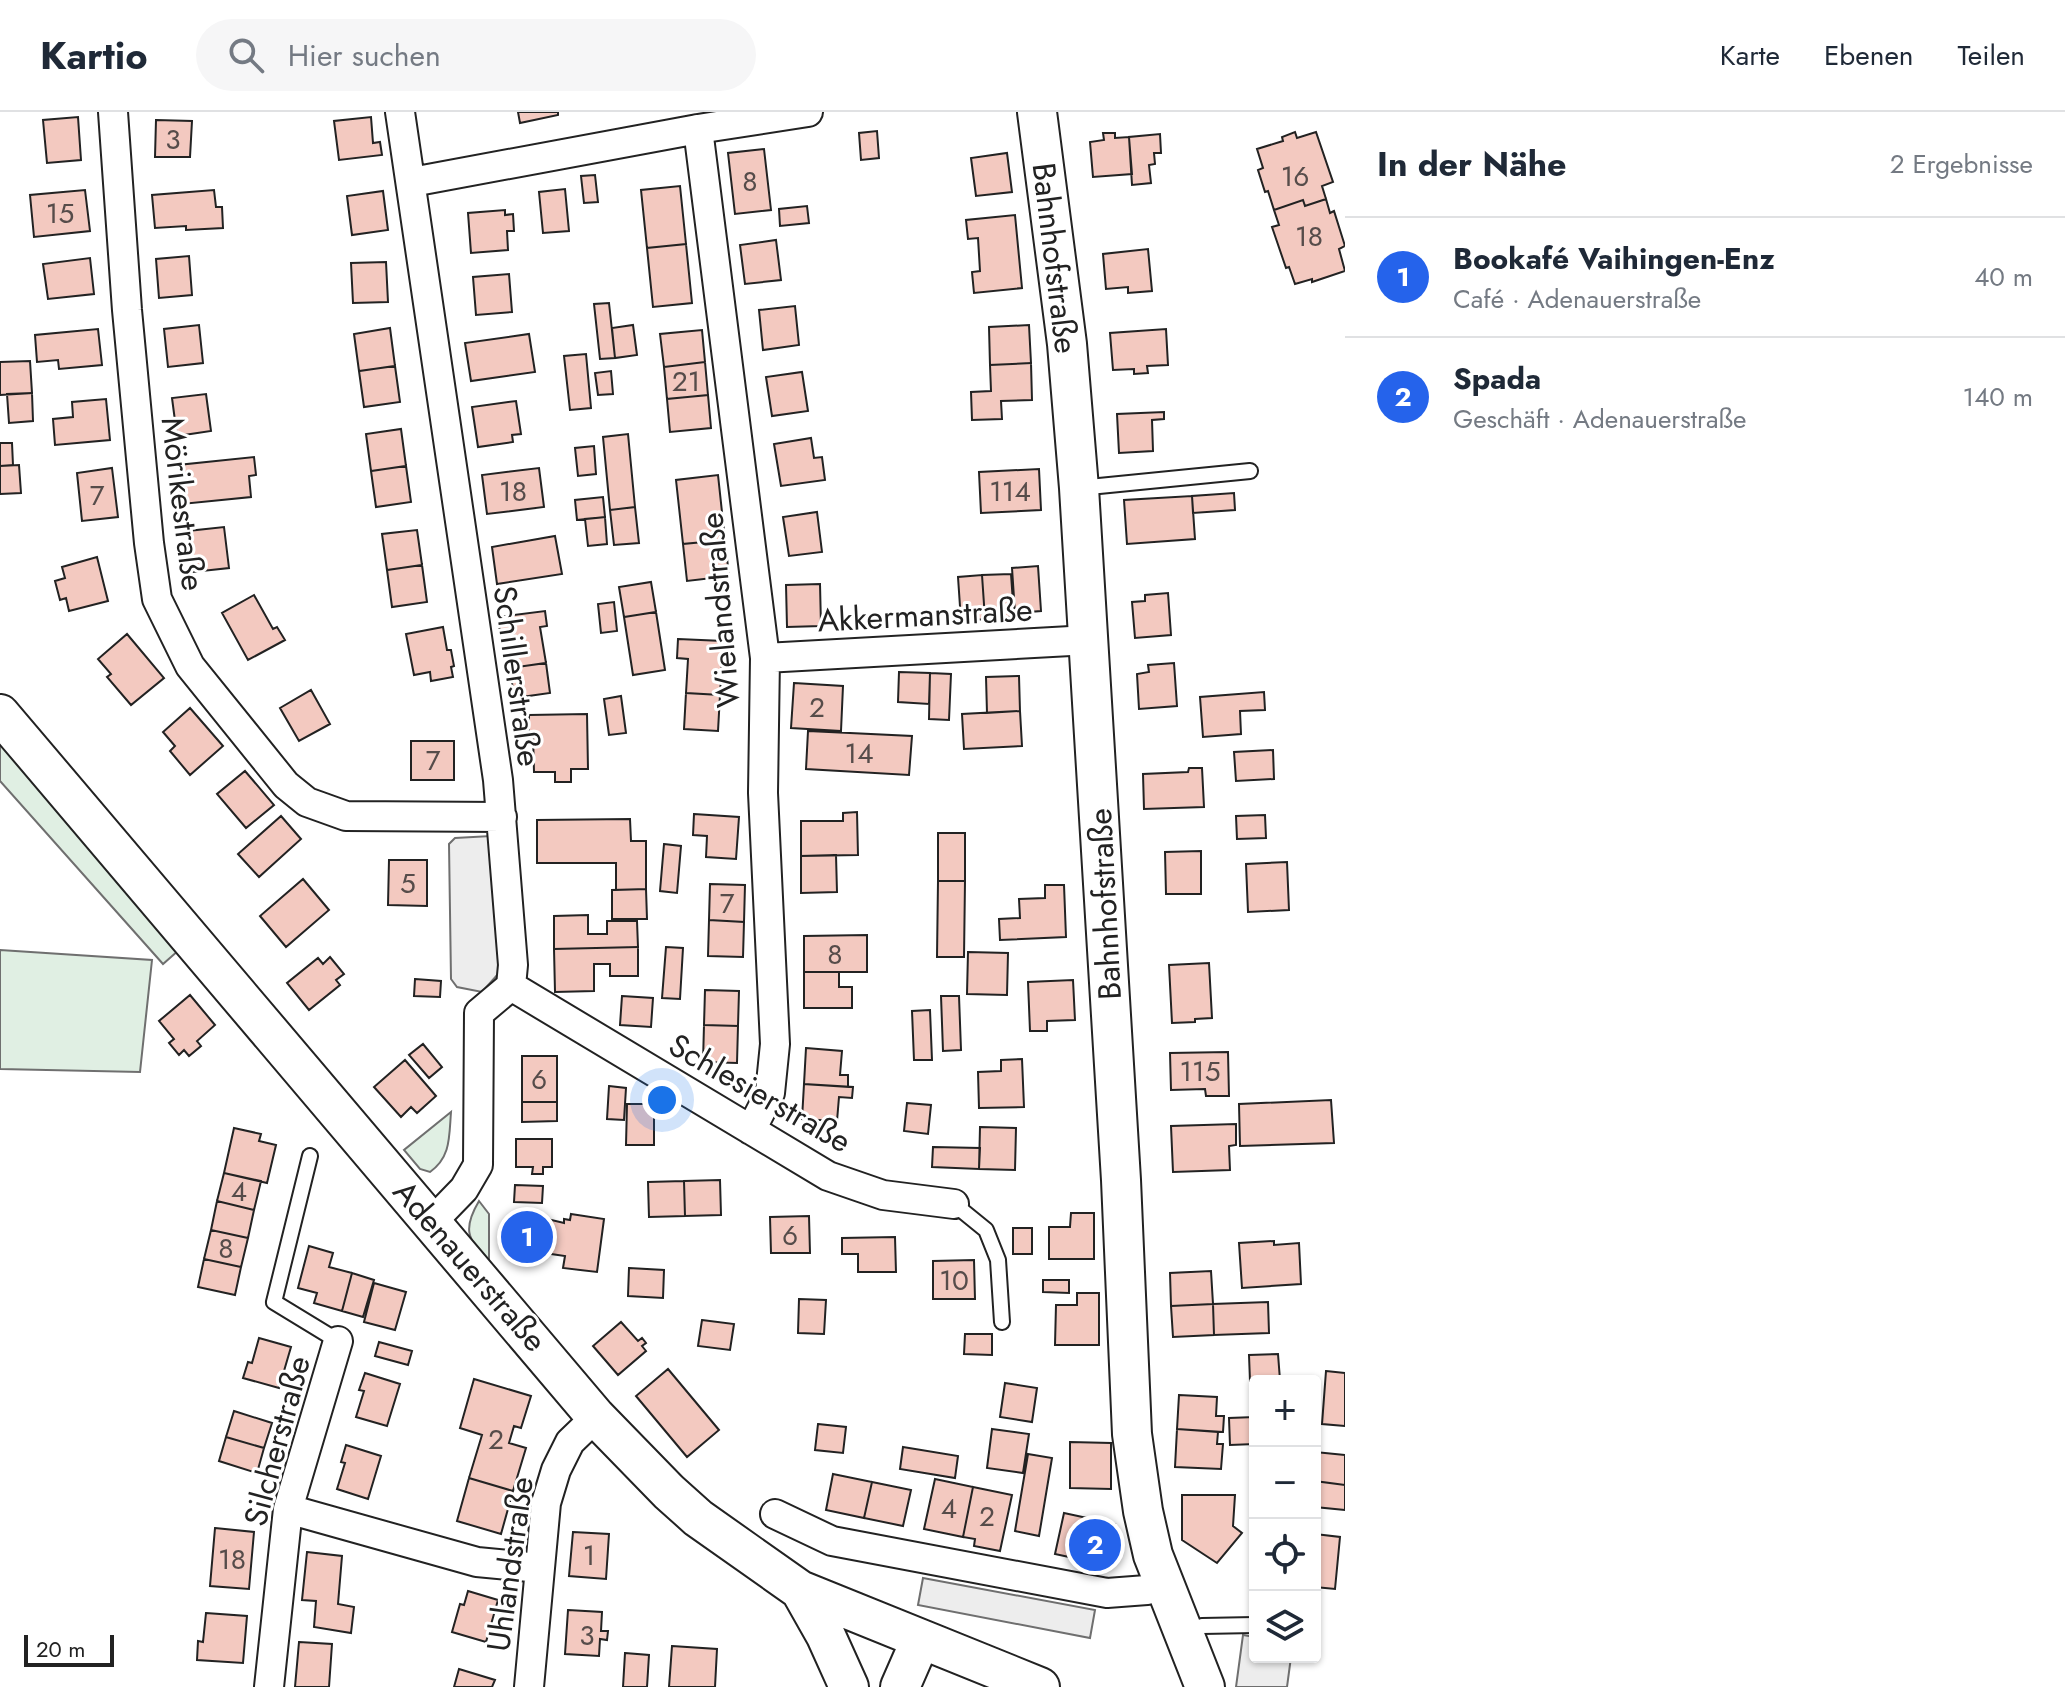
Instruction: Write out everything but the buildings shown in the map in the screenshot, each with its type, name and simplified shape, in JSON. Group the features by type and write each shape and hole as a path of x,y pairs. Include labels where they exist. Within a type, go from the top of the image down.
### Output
{"main road":[{"name":"Bahnhofstraße","path":"1037,112 1067,344 1079,488 1121,1180 1132,1434 1153,1555 1205,1687"},
{"name":"Adenauerstraße","path":"0,714 596,1417 669,1492 698,1518 800,1590 1040,1687"},
{"path":"800,1590 826,1636 849,1687"},
{"path":"900,1687 921,1639"}],"street":[{"name":"Mörikestraße","path":"113,112 127,310 149,543 157,599 190,666 286,785 307,802 346,816 502,817"},
{"name":"Schillerstraße","path":"400,112 502,817 513,965 511,986"},
{"path":"412,182 698,129 808,112"},
{"name":"Wielandstraße","path":"698,129 765,658 763,793 775,1044 770,1093 751,1130"},
{"name":"Akkermanstraße","path":"765,658 1089,640"},
{"path":"432,1222 464,1189 478,1165 479,1013 511,986"},
{"name":"Schlesierstraße","path":"511,986 828,1176 883,1195 954,1204"},
{"name":"Silcherstraße","path":"269,1687 288,1509 338,1341"},
{"name":"Uhlandstraße","path":"529,1687 546,1503 556,1470 570,1442 596,1417"},
{"path":"288,1509 477,1562 540,1568"},
{"path":"775,1514 832,1541 1107,1593 1147,1590 1165,1584"}],"lane":[{"path":"1079,488 1250,471"},
{"name":"Silcherstraße","path":"310,1156 274,1302 338,1341"},
{"name":"Schlesierstraße","path":"954,1204 986,1230 998,1260 1002,1322"},
{"path":"1185,1634 1202,1626 1249,1625"}],"green space":[{"path":"0,742 179,950 163,964 0,781"},
{"path":"0,950 152,960 140,1072 0,1069"},
{"path":"451,1112 448,1146 442,1160 430,1172 420,1169 404,1150"},
{"path":"479,1201 489,1214 489,1260 486,1261 469,1232"}],"shaded area":[{"path":"491,836 499,973 482,992 457,987 451,979 449,844 455,838"},
{"path":"923,1578 1095,1610 1090,1638 918,1605"},
{"path":"1243,1635 1249,1636 1249,1663 1290,1663 1287,1687 1236,1687"}],"place":[{"name":"Bookafé Vaihingen-Enz","path":"527,1237"},
{"name":"Spada","path":"1095,1545"}]}
